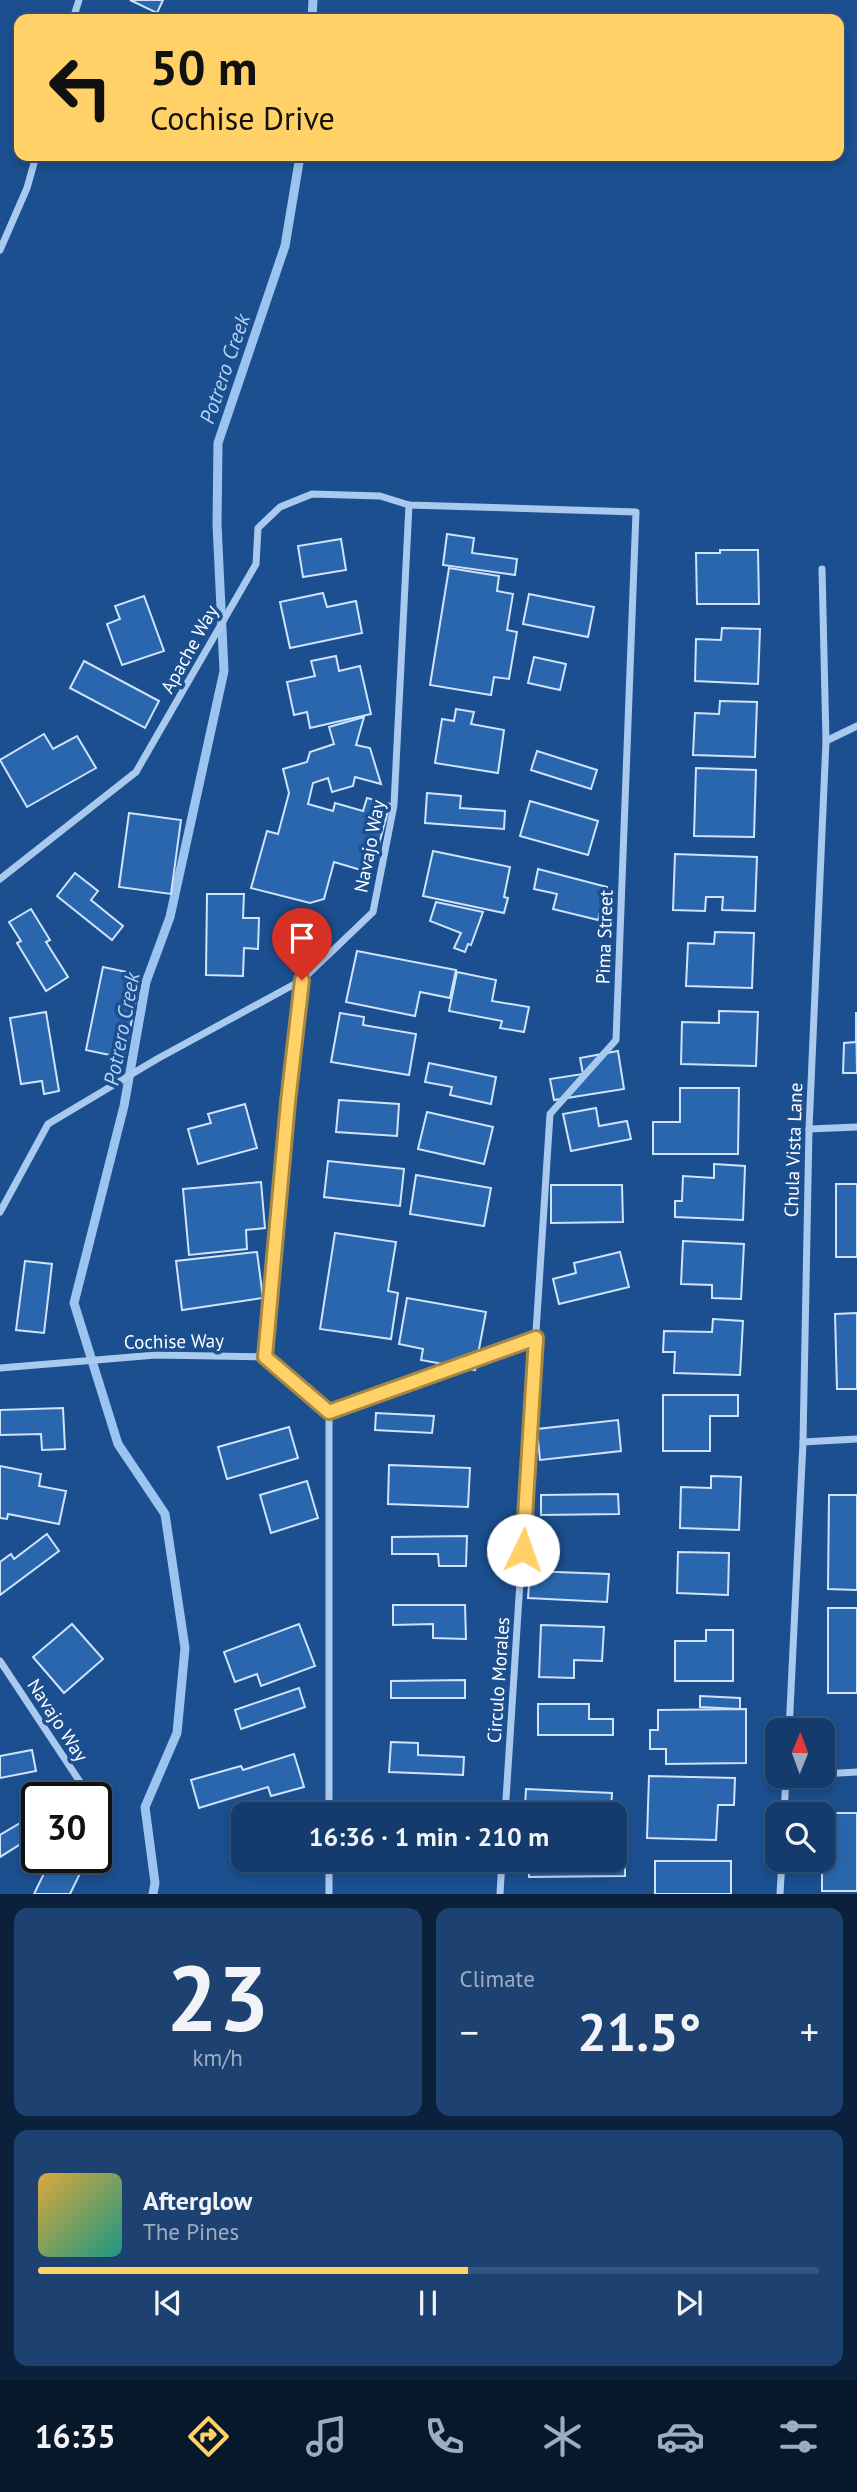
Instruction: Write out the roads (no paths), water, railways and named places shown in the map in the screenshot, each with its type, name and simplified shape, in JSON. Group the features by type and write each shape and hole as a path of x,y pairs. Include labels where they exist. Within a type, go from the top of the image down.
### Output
{"street":[{"path":"0,250 27,188 35,161"},
{"name":"Apache Way","path":"0,879 136,772 256,564 258,528 279,507 312,494 380,496 409,505 636,512"},
{"name":"Navajo Way","path":"0,1212 48,1124 91,1096 302,980 373,912 394,805 409,505"},
{"name":"Pima Street","path":"536,1338 550,1114 616,1040 636,512"},
{"name":"Chula Vista Lane","path":"790,1718 803,1442 808,1129 826,741 822,569"},
{"path":"826,741 857,726"},
{"path":"302,980 265,1357 329,1412 329,1802"},
{"path":"808,1129 857,1127"},
{"path":"329,1412 536,1338"},
{"name":"Circulo Morales","path":"506,1802 536,1338"},
{"name":"Cochise Way","path":"0,1368 156,1355 265,1357"},
{"path":"803,1442 857,1439"},
{"name":"Navajo Way","path":"0,1661 80,1782"},
{"path":"835,1773 857,1772"},
{"path":"329,1872 329,1894"},
{"path":"500,1894 501,1872"},
{"path":"780,1894 781,1872"}],"waterway":[{"name":"Potrero Creek","path":"312,14 313,0"},
{"name":"Potrero Creek","path":"153,1894 155,1883 145,1807 177,1733 185,1648 165,1514 118,1444 74,1303 124,1106 146,982 170,917 224,671 217,524 218,443 285,246 299,161"}]}
